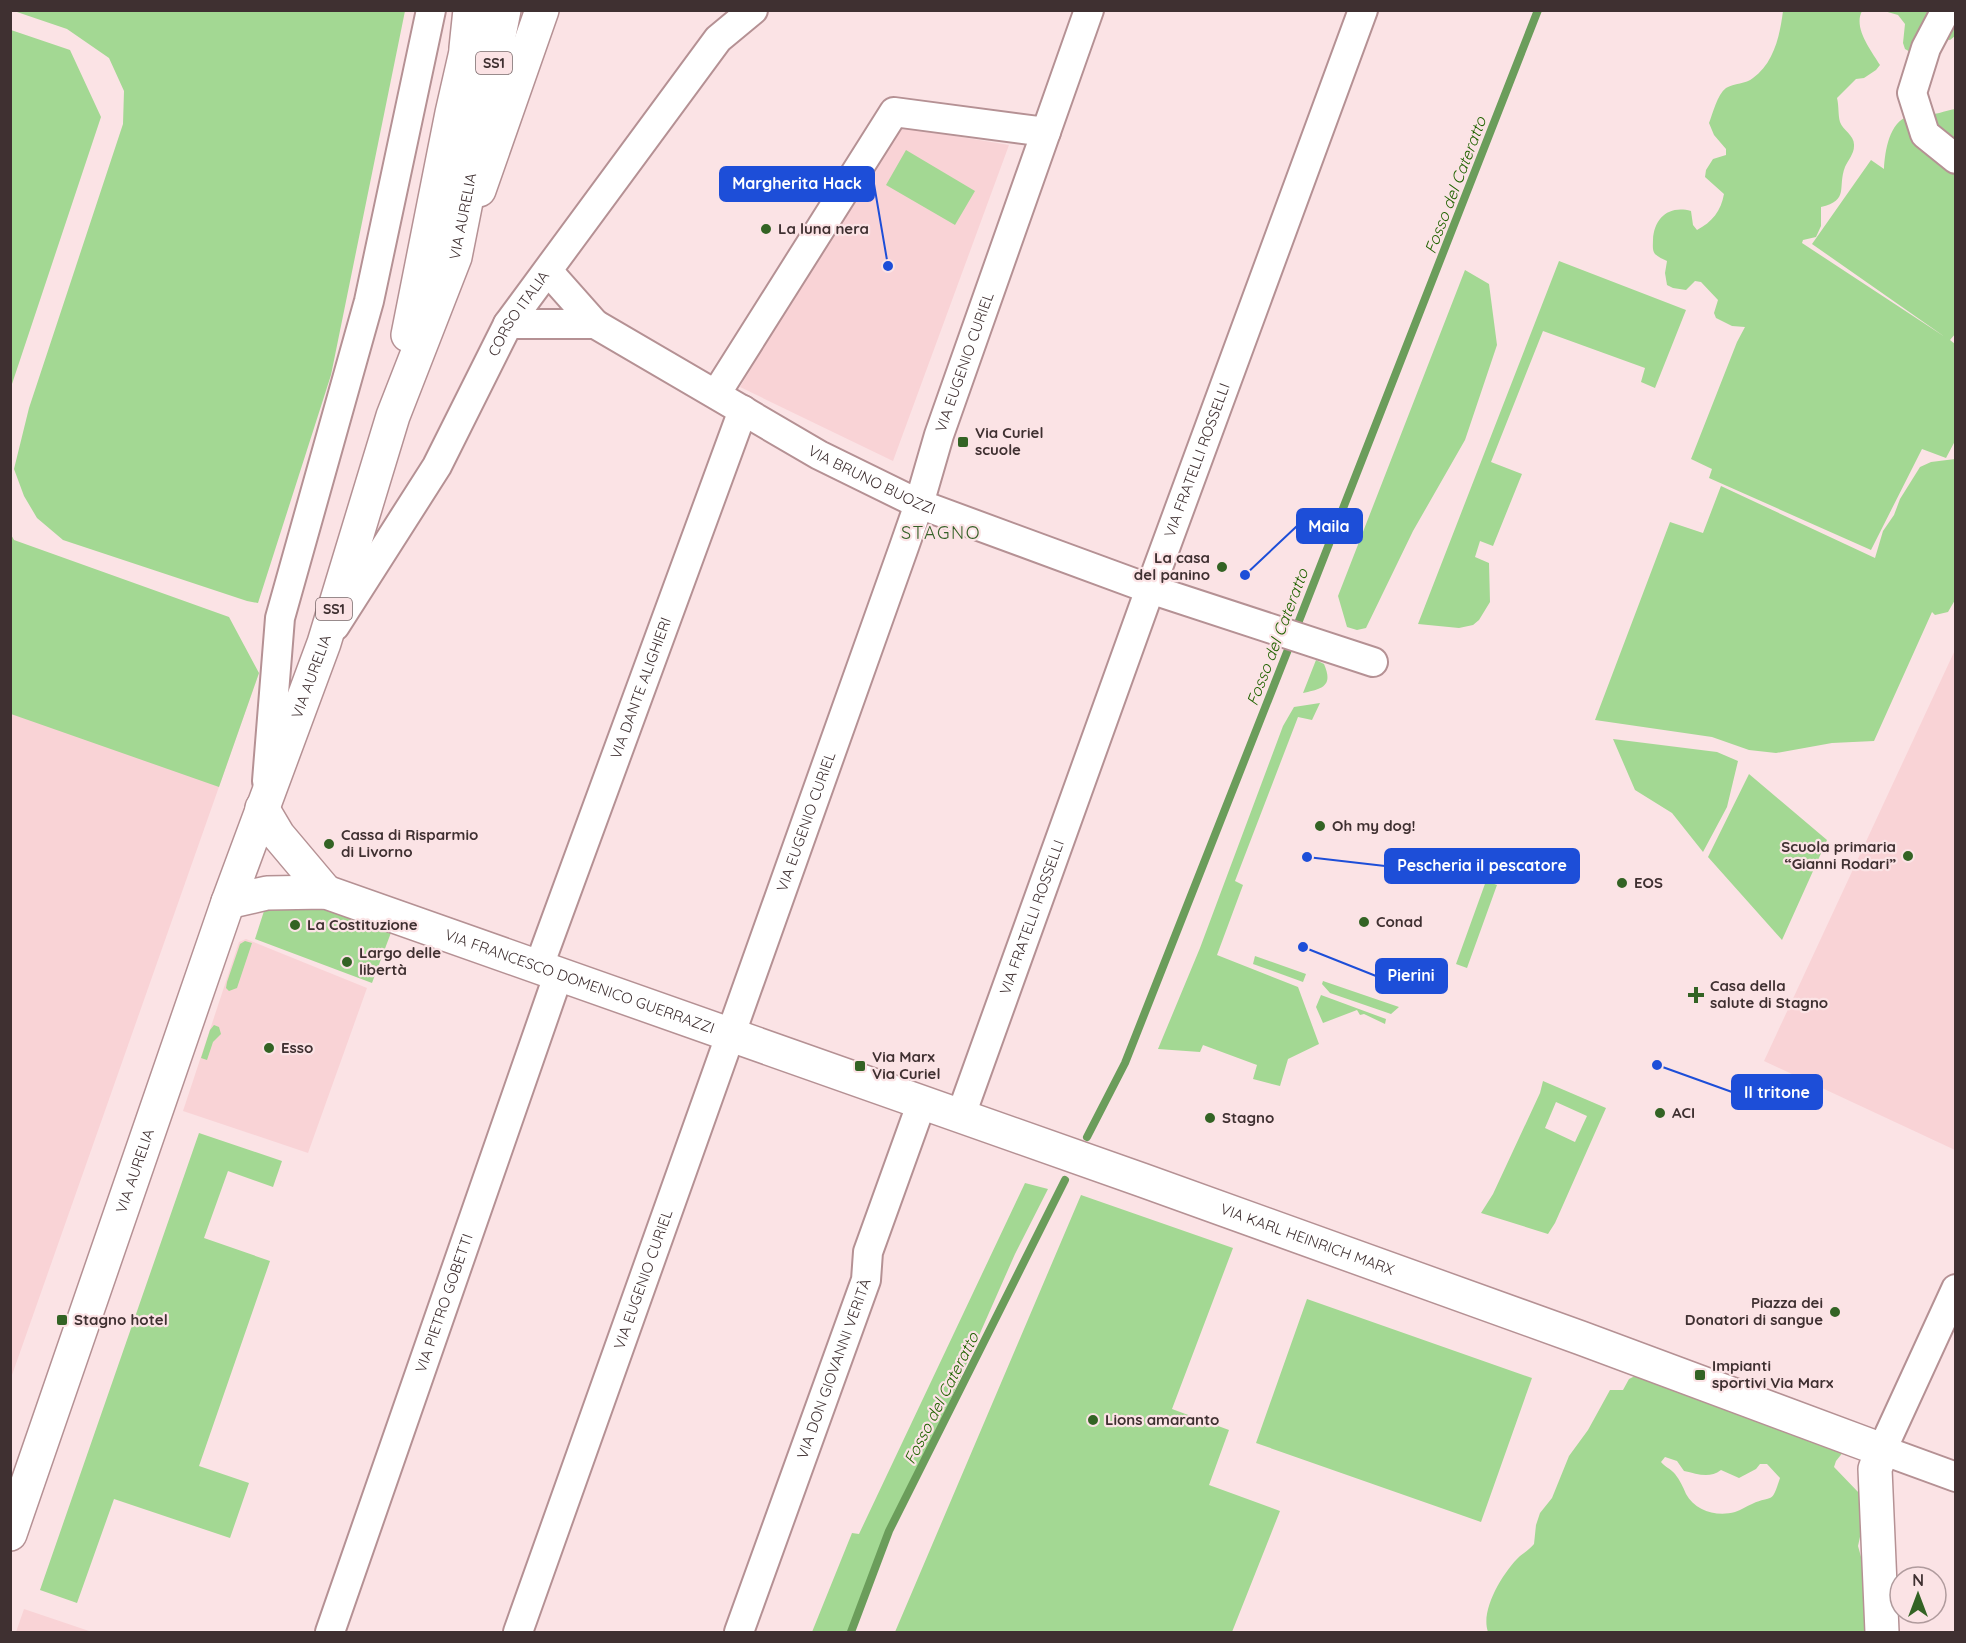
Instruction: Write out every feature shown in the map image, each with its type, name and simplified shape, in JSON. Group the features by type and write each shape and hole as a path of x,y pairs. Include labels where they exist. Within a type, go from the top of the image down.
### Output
{"main road":[{"path":"466,48 470,10"},
{"name":"VIA AURELIA","path":"393,416 455,257 467,115 466,48 475,10"},
{"name":"VIA AURELIA","path":"10,1534 228,902 324,643 393,416 467,115 504,10"},
{"path":"455,257 543,10"},
{"path":"264,803 278,836 326,892"},
{"name":"VIA FRANCESCO DOMENICO GUERRAZZI","path":"228,902 267,893 326,892 732,1034"},
{"name":"VIA KARL HEINRICH MARX","path":"732,1034 1581,1338 1882,1450"},
{"path":"1882,1450 1875,1469 1882,1632"}],"street":[{"path":"264,803 280,618 369,301 430,10"},
{"name":"CORSO ITALIA","path":"324,643 437,466 508,324 718,39 753,10"},
{"name":"VIA EUGENIO CURIEL","path":"518,1632 919,504 939,435 1089,10"},
{"name":"VIA FRATELLI ROSSELLI","path":"961,1115 1150,589 1363,10"},
{"path":"1946,10 1926,48 1912,93 1925,134 1956,159"},
{"path":"716,394 894,112 1046,132"},
{"name":"VIA BRUNO BUOZZI","path":"548,271 596,324 819,455 919,504 1150,589 1373,662"},
{"path":"508,324 596,324"},
{"name":"VIA DANTE ALIGHIERI","path":"549,970 743,410"},
{"name":"VIA PIETRO GOBETTI","path":"330,1632 549,970"},
{"name":"VIA DON GIOVANNI VERITÀ","path":"739,1632 866,1280 868,1252 922,1102"},
{"path":"1956,1289 1882,1450 1956,1477"}],"shaded area":[{"path":"896,126 1009,145 893,461 740,387"},
{"path":"10,533 14,540 259,673 12,1375 10,1374"},
{"name":"Scuola primaria “Gianni Rodari”","path":"1955,650 1955,1150 1764,1061"},
{"path":"246,939 367,988 308,1153 183,1111 239,942"},
{"path":"24,1609 92,1632 16,1632"}],"green space":[{"path":"14,11 405,11 331,375 258,603 63,540 37,518 24,496 14,469 29,408 123,124 124,91 109,58 67,29"},
{"path":"1783,11 1862,11 1861,32 1880,65 1864,78 1856,79 1837,98 1840,122 1853,139 1854,149 1845,167 1839,197 1836,201 1821,207 1821,226 1816,237 1803,240 1802,243 1945,337 1812,244 1871,160 1884,169 1889,138 1902,119 1955,109 1956,333 1950,340 1955,344 1955,441 1946,458 1922,449 1871,550 1709,478 1712,469 1691,459 1745,327 1732,326 1716,318 1714,313 1718,300 1701,282 1695,281 1686,290 1667,285 1665,273 1667,261 1656,255 1653,249 1656,225 1664,215 1676,210 1691,211 1693,225 1697,230 1711,220 1718,211 1724,194 1705,177 1706,170 1713,159 1726,155 1726,149 1714,135 1709,123 1723,91 1729,86 1750,80 1766,65 1778,39"},
{"path":"1884,11 1955,11 1955,36 1950,40 1943,39 1912,53 1905,49 1903,43 1905,24 1898,15"},
{"path":"11,30 70,50 101,117 11,387"},
{"path":"906,150 975,191 955,225 886,185"},
{"path":"1559,261 1686,310 1655,388 1641,382 1645,368 1543,331 1491,462 1522,474 1493,546 1480,541 1475,557 1489,563 1490,602 1479,620 1473,625 1459,628 1418,624"},
{"path":"1465,270 1489,284 1497,345 1465,440 1413,531 1366,628 1357,630 1347,627 1338,596"},
{"path":"1955,459 1955,600 1948,612 1935,615 1932,612 1874,741 1832,743 1776,753 1749,750 1712,737 1595,720 1670,522 1703,533 1721,486 1875,558 1883,531 1920,467 1931,462"},
{"path":"10,533 14,540 229,617 259,673 219,787 11,714"},
{"path":"1316,660 1324,664 1327,672 1326,682 1320,688 1303,693"},
{"path":"1320,703 1312,720 1298,717 1235,881 1243,885 1217,955 1298,987 1319,1044 1288,1059 1280,1086 1253,1079 1257,1065 1203,1045 1200,1052 1158,1049 1200,948 1283,726 1294,707"},
{"path":"1613,739 1717,752 1738,761 1727,807 1703,852 1672,813 1635,790"},
{"path":"1749,774 1827,840 1782,940 1708,857"},
{"path":"1486,881 1497,885 1467,968 1456,964"},
{"name":"Largo delle libertà","path":"324,906 392,930 372,983 255,939 264,911 277,907"},
{"path":"245,941 252,943 237,988 229,991 226,988 227,982 240,944"},
{"path":"1255,956 1306,974 1303,982 1253,964"},
{"path":"1323,981 1399,1007 1391,1014 1330,993 1322,984"},
{"path":"1321,995 1386,1019 1385,1024 1364,1014 1360,1015 1357,1010 1323,1023 1316,1007"},
{"path":"214,1025 219,1027 221,1034 213,1042 207,1060 201,1058 210,1030"},
{"path":"1543,1081 1606,1108 1548,1234 1481,1213 1493,1194 1540,1093","holes":["1556,1102 1587,1116 1575,1142 1545,1128"]},
{"path":"199,1133 282,1161 273,1187 228,1171 204,1238 270,1261 199,1466 249,1483 230,1538 114,1499 77,1603 40,1590"},
{"path":"1025,1183 1048,1189 1015,1254 848,1632 812,1632 852,1533 859,1534"},
{"name":"Lions amaranto","path":"1081,1195 1233,1248 1172,1409 1229,1430 1209,1485 1280,1511 1232,1632 895,1632"},
{"path":"1307,1299 1532,1378 1481,1522 1256,1443"},
{"path":"1647,1370 1844,1451 1834,1467 1859,1493 1867,1505 1858,1546 1863,1564 1862,1577 1868,1632 1488,1632 1487,1613 1500,1581 1513,1563 1534,1544 1540,1513 1552,1498 1569,1456 1588,1430 1610,1390 1623,1390 1629,1379","holes":["1665,1457 1677,1461 1684,1471 1708,1475 1721,1470 1739,1478 1756,1469 1760,1464 1767,1464 1780,1478 1771,1498 1735,1512 1714,1513 1695,1505 1675,1474 1661,1462"]}],"waterway":[{"name":"Fosso del Cateratto","path":"1295,631 1538,10"},
{"name":"Fosso del Cateratto","path":"1087,1137 1125,1063 1291,642"},
{"name":"Fosso del Cateratto","path":"851,1632 889,1531 1065,1180"}],"place":[{"name":"La luna nera","path":"766,229"},
{"name":"Margherita Hack","path":"888,266"},
{"name":"Via Curiel scuole","path":"963,442"},
{"name":"La casa del panino","path":"1222,567"},
{"name":"Maila","path":"1245,575"},
{"name":"Oh my dog!","path":"1320,826"},
{"name":"Cassa di Risparmio di Livorno","path":"329,844"},
{"name":"Scuola primaria “Gianni Rodari”","path":"1908,856"},
{"name":"Pescheria il pescatore","path":"1307,857"},
{"name":"EOS","path":"1622,883"},
{"name":"Conad","path":"1364,922"},
{"name":"La Costituzione","path":"295,925"},
{"name":"Pierini","path":"1303,947"},
{"name":"Largo delle libertà","path":"347,962"},
{"name":"Casa della salute di Stagno","path":"1696,995"},
{"name":"Esso","path":"269,1048"},
{"name":"Il tritone","path":"1657,1065"},
{"name":"Via Marx Via Curiel","path":"860,1066"},
{"name":"ACI","path":"1660,1113"},
{"name":"Stagno","path":"1210,1118"},
{"name":"Piazza dei Donatori di sangue","path":"1835,1312"},
{"name":"Stagno hotel","path":"62,1320"},
{"name":"Impianti sportivi Via Marx","path":"1700,1375"},
{"name":"Lions amaranto","path":"1093,1420"}],"district":[{"name":"STAGNO","path":"941,533"}]}
